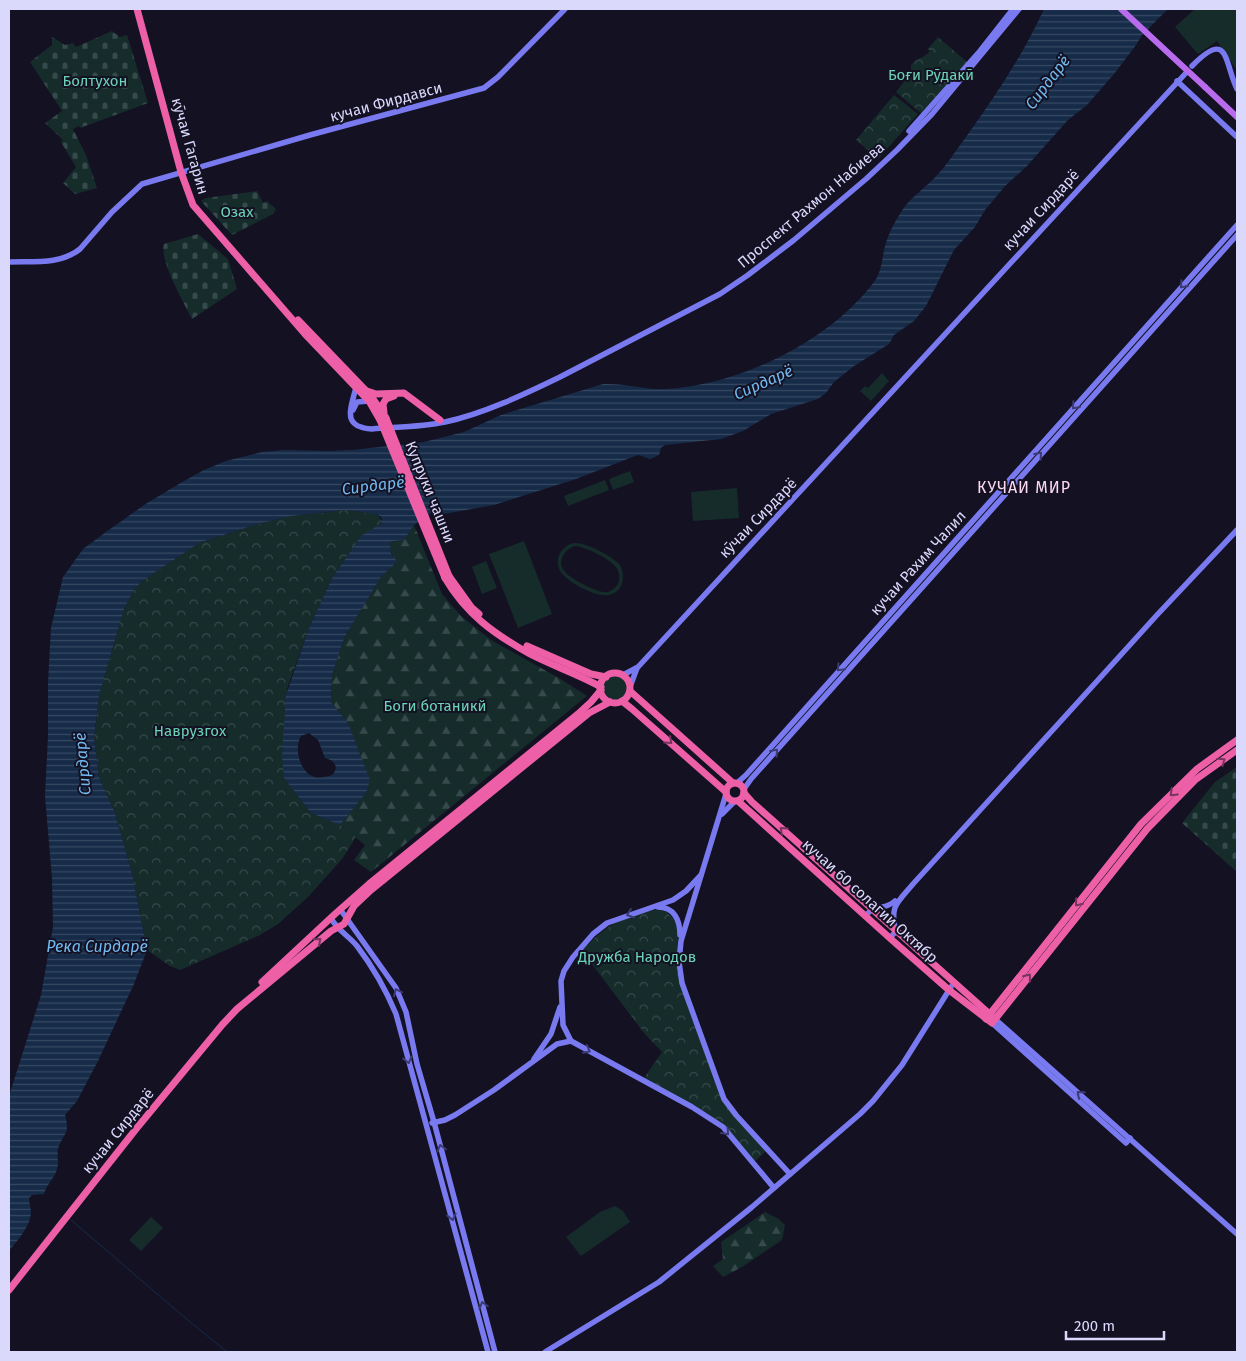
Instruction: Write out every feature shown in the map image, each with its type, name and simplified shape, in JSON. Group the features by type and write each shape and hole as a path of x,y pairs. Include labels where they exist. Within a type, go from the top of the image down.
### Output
{"highway":[{"name":"кӯчаи Гагарин","path":"137,9 193,205 305,334 354,385 383,419"},
{"path":"142,9 183,172"},
{"name":"кӯчаи Гагарин","path":"183,172 194,198 272,292 372,396 383,419"},
{"path":"365,390 376,394 404,393 437,421"},
{"path":"383,419 383,404 386,399 398,396 410,401 437,421"},
{"name":"Купруки чашни","path":"383,419 447,577"},
{"path":"252,993 331,931 344,924 354,906 371,890 588,713 610,702 622,701 627,697 630,689 629,682 622,675 615,673 606,677 591,674 532,649 487,622 472,608 447,577"},
{"path":"447,577 453,592 468,611 487,627 530,654 601,689 604,697 610,702"},
{"path":"9,1286 219,1022 340,909 578,714 601,689 606,677"},
{"path":"622,701 726,793 729,799 736,801 742,798 744,791 741,785 735,783 640,700 630,689"},
{"path":"991,1019 1141,824 1197,770 1237,740"},
{"path":"991,1019 1147,829 1195,780 1237,750"},
{"path":"726,793 727,787 735,783"},
{"name":"кучаи 60 солагии Октябр","path":"744,791 752,802 872,908 952,987"},
{"name":"кучаи 60 солагии Октябр","path":"736,801 890,938 952,987"},
{"path":"809,865 809,860 814,858"},
{"path":"824,880 830,878 831,872"},
{"path":"952,987 991,1019"},
{"name":"кучаи Сирдарё","path":"9,1290 204,1045 252,993"}],"main road":[{"name":"кучаи Фирдавси","path":"9,262 54,261 74,254 136,188 142,184 484,88 498,77 564,9"},
{"name":"Проспект Рахмон Набиева","path":"437,421 479,408 540,384 718,292 748,272 810,223 894,147 930,109 1013,9"},
{"name":"Проспект Рахмон Набиева","path":"437,421 456,419 480,411 560,377 720,294 748,275 818,220 891,156 932,114 1019,9"},
{"path":"1121,9 1237,113"},
{"path":"1126,9 1237,117"},
{"path":"1192,66 1210,50 1217,49 1222,51 1226,56 1237,89"},
{"name":"кучаи Сирдарё","path":"898,386 1185,74"},
{"path":"1178,81 1237,137"},
{"name":"кучаи Рахим Чалил","path":"735,783 746,775 1237,225"},
{"name":"кучаи Рахим Чалил","path":"744,791 756,774 1237,235"},
{"path":"354,385 350,418 356,426 372,429 437,421"},
{"name":"кӯчаи Сирдарё","path":"638,667 898,386"},
{"path":"368,401 357,402 353,411 354,420 362,426 372,427 437,421"},
{"path":"866,915 872,908 891,905 913,884 1237,530"},
{"path":"622,675 638,667"},
{"path":"630,689 638,667"},
{"path":"726,793 681,941 678,962 682,983 724,1098 736,1115 790,1174"},
{"path":"720,816 736,801"},
{"path":"701,875 679,897 607,922 583,945 573,956 562,977 563,1026 571,1041 718,1123 774,1188"},
{"path":"890,938 896,931 894,909 913,884"},
{"path":"651,907 668,908 674,914 680,928 681,941"},
{"path":"340,909 384,970 399,995 406,1012 417,1064 495,1352"},
{"path":"331,918 358,947 390,998 396,1014 488,1352"},
{"path":"545,1352 659,1282 774,1188 873,1100 917,1044 952,987"},
{"path":"518,1074 532,1060 551,1034 562,1004"},
{"path":"991,1019 1126,1143 1130,1138 1237,1234"},
{"path":"427,1123 446,1120 455,1115 518,1074 557,1044 571,1041"}],"green space":[{"path":"1195,9 1237,9 1237,70 1217,41 1198,54 1175,27"},
{"name":"Болтухон","path":"112,31 120,37 127,35 148,103 73,129 86,155 97,188 75,194 63,183 76,167 61,142 63,140 45,123 62,111 30,62 52,45 52,37 65,45 73,43 76,47"},
{"name":"Боғи Рӯдакӣ","path":"938,37 967,62 923,115 896,92 911,73 911,65 930,51 928,49"},
{"path":"894,95 918,114 878,159 856,140"},
{"name":"Озах","path":"257,191 263,203 267,201 276,209 273,214 232,235 201,201 206,198"},
{"path":"198,234 228,259 237,289 192,319 173,282 163,251 164,244"},
{"path":"882,373 889,381 871,401 860,391 865,386 868,388"},
{"path":"630,471 634,482 613,490 609,479"},
{"path":"605,480 609,490 568,506 564,496"},
{"path":"737,488 739,518 693,521 691,492"},
{"name":"Наврузгох","path":"346,510 377,514 382,523 350,552 332,578 309,628 287,689 284,778 311,813 340,825 356,837 342,859 308,897 278,924 260,935 180,970 170,966 147,950 132,873 115,813 99,777 94,738 99,696 124,609 134,590 142,581 201,542 258,524 292,516"},
{"name":"Боги ботаникй","path":"414,525 442,594 461,616 491,640 587,696 371,872 354,860 365,845 340,825 365,793 348,723 331,702 332,675 344,638 381,577 396,563 390,549 390,543 404,540"},
{"path":"524,541 552,614 518,628 489,554"},
{"path":"579,543 585,545 598,550 616,561 623,574 621,587 612,594 600,595 592,593 570,581 561,572 558,563 562,550 569,545","holes":["575,546 603,557 616,567 619,572 619,581 613,589 608,592 593,589 566,573 563,569 562,557 567,550"]},
{"path":"486,561 497,588 482,594 472,567"},
{"path":"615,676 624,679 627,688 624,697 615,700 606,697 603,688 606,679"},
{"path":"1237,767 1237,872 1182,823 1215,782"},
{"name":"Дружба Народов","path":"659,909 666,911 675,921 679,935 677,972 723,1099 766,1151 755,1161 724,1125 644,1078 662,1052 644,1033 582,951 599,934 616,922 635,914"},
{"path":"615,1206 623,1211 630,1222 581,1256 566,1237 600,1212"},
{"path":"765,1212 779,1219 785,1225 782,1240 742,1267 723,1277 713,1266 723,1259 721,1242"},
{"path":"151,1217 163,1228 141,1251 129,1240"}],"water":[{"name":"Река Сирдарё","path":"1044,9 1168,9 1142,35 1114,74 1087,105 1068,120 1026,167 1006,185 985,210 975,227 954,250 926,306 914,321 894,335 889,344 854,366 834,382 826,393 818,399 771,414 743,431 721,439 665,445 661,448 659,455 650,459 639,455 635,456 576,479 494,505 444,514 431,513 414,525 404,540 390,543 391,553 397,562 381,577 344,638 332,675 331,702 348,723 370,780 366,793 340,825 311,813 284,778 282,755 286,695 309,628 332,578 361,536 382,523 382,518 377,514 346,510 292,516 258,524 201,542 142,581 134,590 124,609 99,696 94,738 99,777 115,813 132,873 147,950 134,984 98,1061 77,1101 65,1115 67,1127 58,1149 56,1172 44,1194 32,1195 29,1198 30,1218 23,1234 9,1251 9,1096 41,995 53,927 52,878 45,796 51,628 63,577 83,549 147,503 204,470 226,461 262,452 284,450 352,450 424,442 464,432 501,415 603,384 667,389 695,386 724,379 753,369 808,341 833,323 874,282 880,271 887,239 903,209 911,199 934,179 984,112 1026,44","holes":["309,733 318,740 325,758 335,764 336,769 332,775 314,777 301,764 298,752 301,736"]}],"waterway":[{"path":"71,1220 227,1352"}],"district":[{"name":"КУЧАИ МИР","path":"1024,487"}],"water label":[{"name":"Сирдарё","path":"1047,82"},
{"name":"Сирдарё","path":"763,382"},
{"name":"Сирдарё","path":"373,485"},
{"name":"Сирдарё","path":"82,764"}]}
